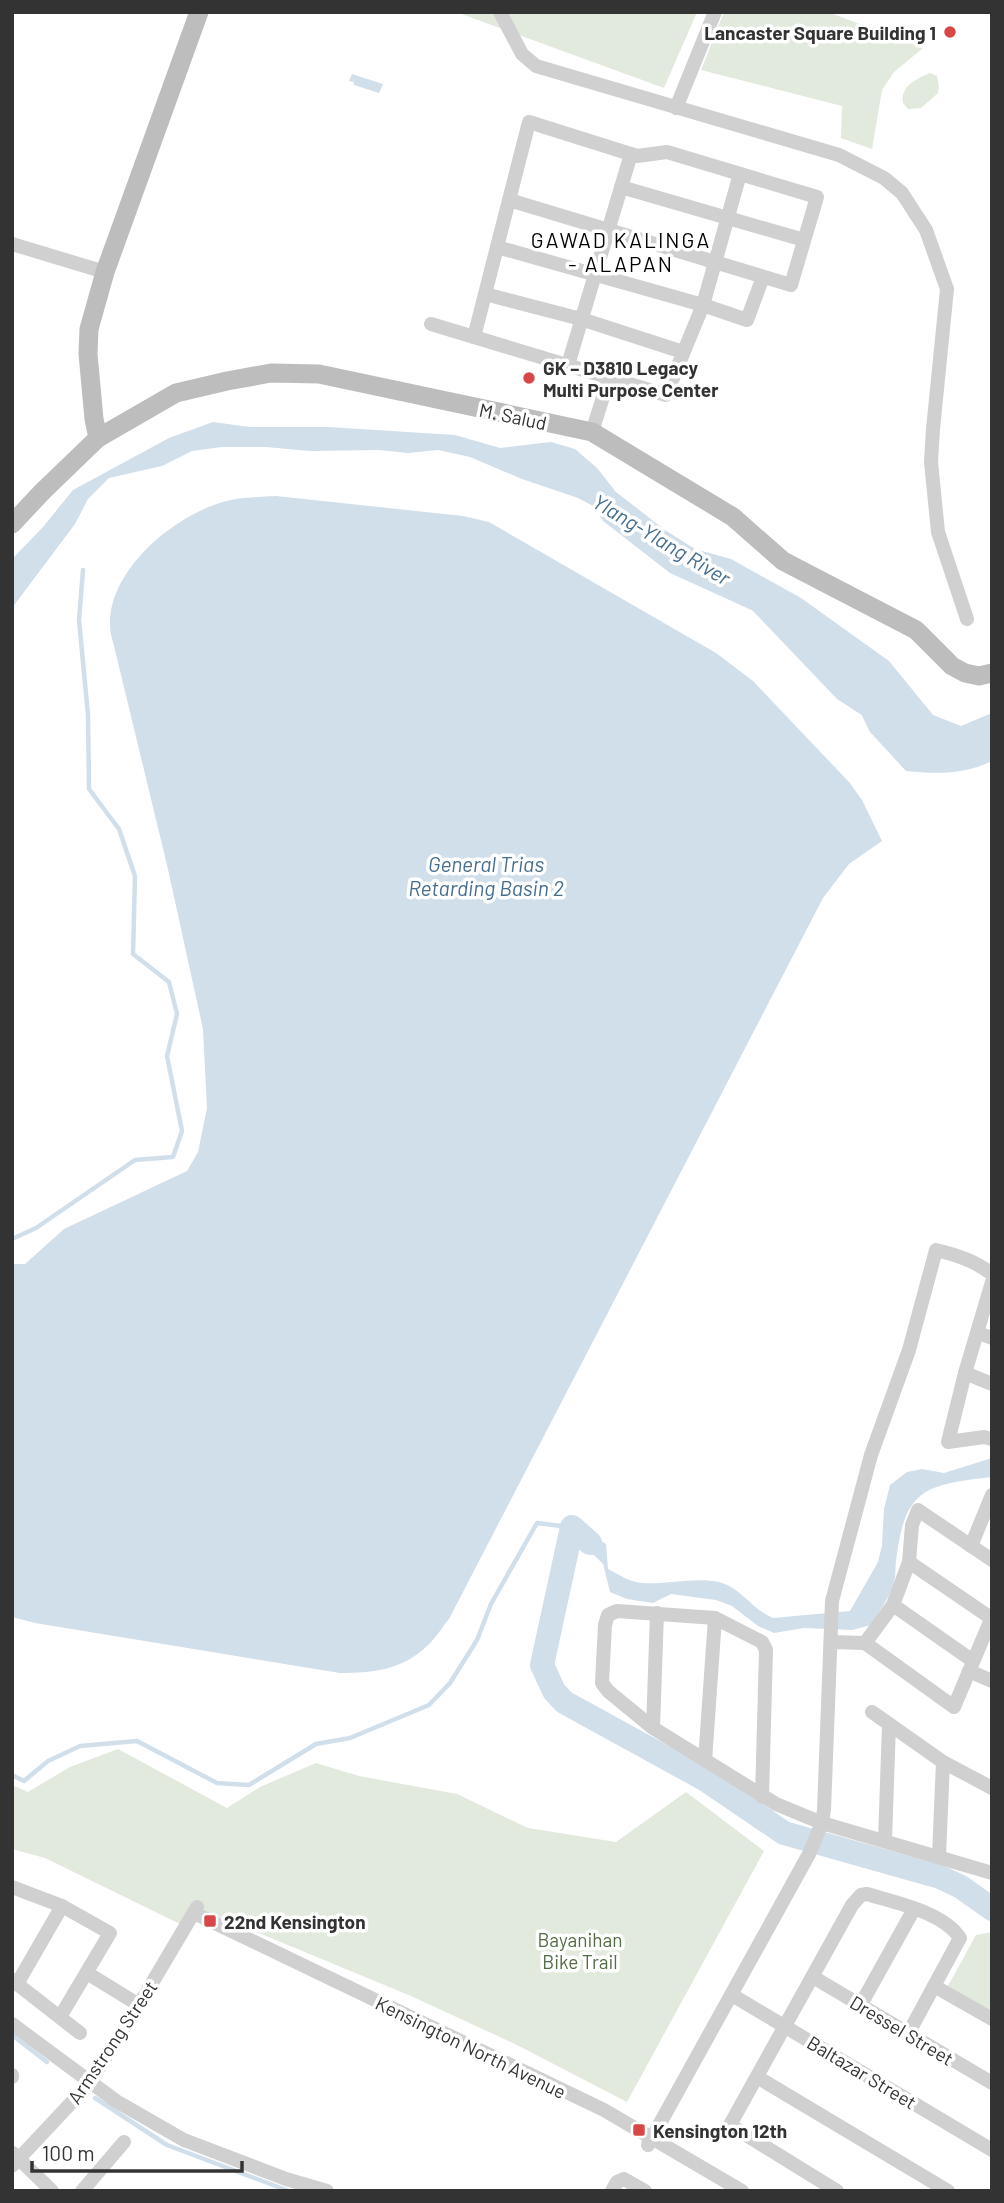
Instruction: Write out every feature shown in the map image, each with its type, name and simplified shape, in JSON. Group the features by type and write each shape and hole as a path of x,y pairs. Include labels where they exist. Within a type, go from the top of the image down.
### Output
{"street":[{"path":"98,438 94,419 89,329 105,272 199,12"},
{"path":"499,12 522,54 536,66 839,155 884,178 902,193 926,230 947,289 932,451 938,532 967,619"},
{"path":"676,107 715,12"},
{"path":"474,337 509,200 530,122 637,156 667,152 817,198 791,285 509,200"},
{"path":"568,365 631,154"},
{"path":"431,324 666,395 703,305 740,174"},
{"path":"621,187 804,240"},
{"path":"12,244 105,272"},
{"path":"497,247 747,320 763,277"},
{"path":"485,294 581,319 683,352"},
{"name":"M. Salud","path":"12,524 98,438 176,393 271,373 319,374 592,432 733,517 783,561 909,626 952,666 979,676 992,673"},
{"path":"592,432 609,378"},
{"path":"650,2141 809,1854 821,1826 824,1810 832,1601 871,1455 909,1350 936,1250 961,1256 992,1274"},
{"path":"992,1282 985,1335 965,1373 948,1442 992,1438"},
{"path":"965,1373 992,1384"},
{"path":"971,1546 992,1495"},
{"path":"865,1643 893,1605 909,1562 912,1525 918,1510 992,1560"},
{"path":"831,1639 865,1643 954,1707 991,1618 909,1562"},
{"path":"893,1605 992,1681"},
{"path":"762,1797 766,1650 762,1642 715,1618 617,1611 608,1615 604,1625 602,1683 653,1728 762,1797 821,1826 885,1841 992,1873"},
{"path":"653,1728 657,1613"},
{"path":"705,1761 715,1618"},
{"path":"872,1712 943,1762 992,1788"},
{"path":"885,1841 889,1724"},
{"path":"939,1856 943,1762"},
{"path":"12,1887 62,1906 109,1931 109,1936 60,2017"},
{"path":"837,2191 730,2125 852,1905 861,1895 867,1894 930,1914 956,1932 960,1938 908,2034"},
{"path":"62,1906 15,1982 80,2033"},
{"path":"860,2006 914,1909"},
{"name":"Armstrong Street","path":"15,2159 90,2082 195,1910"},
{"name":"Kensington North Avenue","path":"195,1910 604,2110 650,2141 743,2191"},
{"path":"87,1973 139,2005"},
{"name":"Dressel Street","path":"813,1976 992,2083"},
{"path":"934,1986 992,2019"},
{"name":"Baltazar Street","path":"732,1995 992,2150"},
{"path":"12,2024 140,2117 184,2140 286,2179 327,2191"},
{"path":"757,2077 948,2191"},
{"path":"82,2191 124,2142"},
{"path":"15,2159 52,2191"},
{"path":"612,2191 617,2182 624,2179 645,2191"}],"green space":[{"path":"456,12 697,12 664,88"},
{"path":"724,12 828,12 923,48 894,72 882,90 872,149 841,138 842,106 701,70"},
{"path":"930,73 937,76 938,93 921,108 908,109 903,103 904,92 915,81"},
{"name":"Bayanihan Bike Trail","path":"118,1749 227,1808 260,1787 316,1763 359,1776 457,1794 528,1828 616,1842 686,1792 764,1851 627,2102 517,2045 411,1996 191,1905 180,1924 45,1858 12,1849 12,1785 28,1792 70,1767"},
{"path":"992,1932 992,2014 948,1986 976,1935"}],"water":[{"path":"352,74 383,84 379,93 354,85 354,82 349,81"},
{"path":"213,422 250,427 328,427 455,435 500,448 551,442 575,449 597,468 616,492 665,530 695,549 731,559 801,598 889,661 933,715 961,726 992,713 992,761 971,769 950,772 906,771 870,732 849,689 814,642 793,629 670,573 603,521 595,507 578,498 522,479 470,457 438,450 408,453 222,447 192,451 162,466 109,478 88,499 75,524 12,608 12,559 73,490 169,438"},
{"name":"General Trias Retarding Basin 2","path":"276,496 463,516 489,522 716,653 753,681 849,782 862,800 882,841 849,864 823,898 449,1619 431,1642 408,1660 387,1668 364,1672 340,1673 12,1617 12,1264 25,1264 64,1229 187,1171 198,1152 207,1108 203,1029 167,865 111,636 113,604 120,584 132,565 165,532 204,509 229,500"},
{"path":"992,1458 992,1477 934,1488 912,1504 900,1537 894,1583 889,1596 871,1625 852,1630 804,1628 774,1633 758,1626 732,1606 716,1600 671,1594 653,1603 627,1599 610,1592 603,1564 587,1548 557,1526 566,1519 606,1544 608,1569 632,1581 719,1582 773,1618 850,1611 878,1562 884,1509 890,1485 907,1472 922,1469 944,1473"}],"waterway":[{"path":"12,1239 36,1228 135,1160 173,1157 182,1131 167,1056 177,1014 169,982 133,954 135,876 119,829 89,789 88,715 79,620 83,570"},
{"name":"Ylang-Ylang River","path":"760,601 845,690 879,712"},
{"path":"12,1775 24,1781 48,1761 80,1746 137,1741 217,1783 249,1785 316,1744 350,1738 429,1705 450,1683 477,1640 491,1604 537,1523 561,1526"},
{"path":"590,1543 572,1527 542,1665 554,1691 564,1702 706,1780 784,1833 940,1877 961,1887 992,1909"},
{"path":"12,2035 47,2062"},
{"path":"95,2098 167,2145 289,2191"}],"place":[{"name":"Lancaster Square Building 1","path":"950,32"},
{"name":"GK – D3810 Legacy Multi Purpose Center","path":"529,378"},
{"name":"22nd Kensington","path":"210,1921"},
{"name":"Kensington 12th","path":"639,2130"}],"district":[{"name":"GAWAD KALINGA - ALAPAN","path":"621,251"}]}
